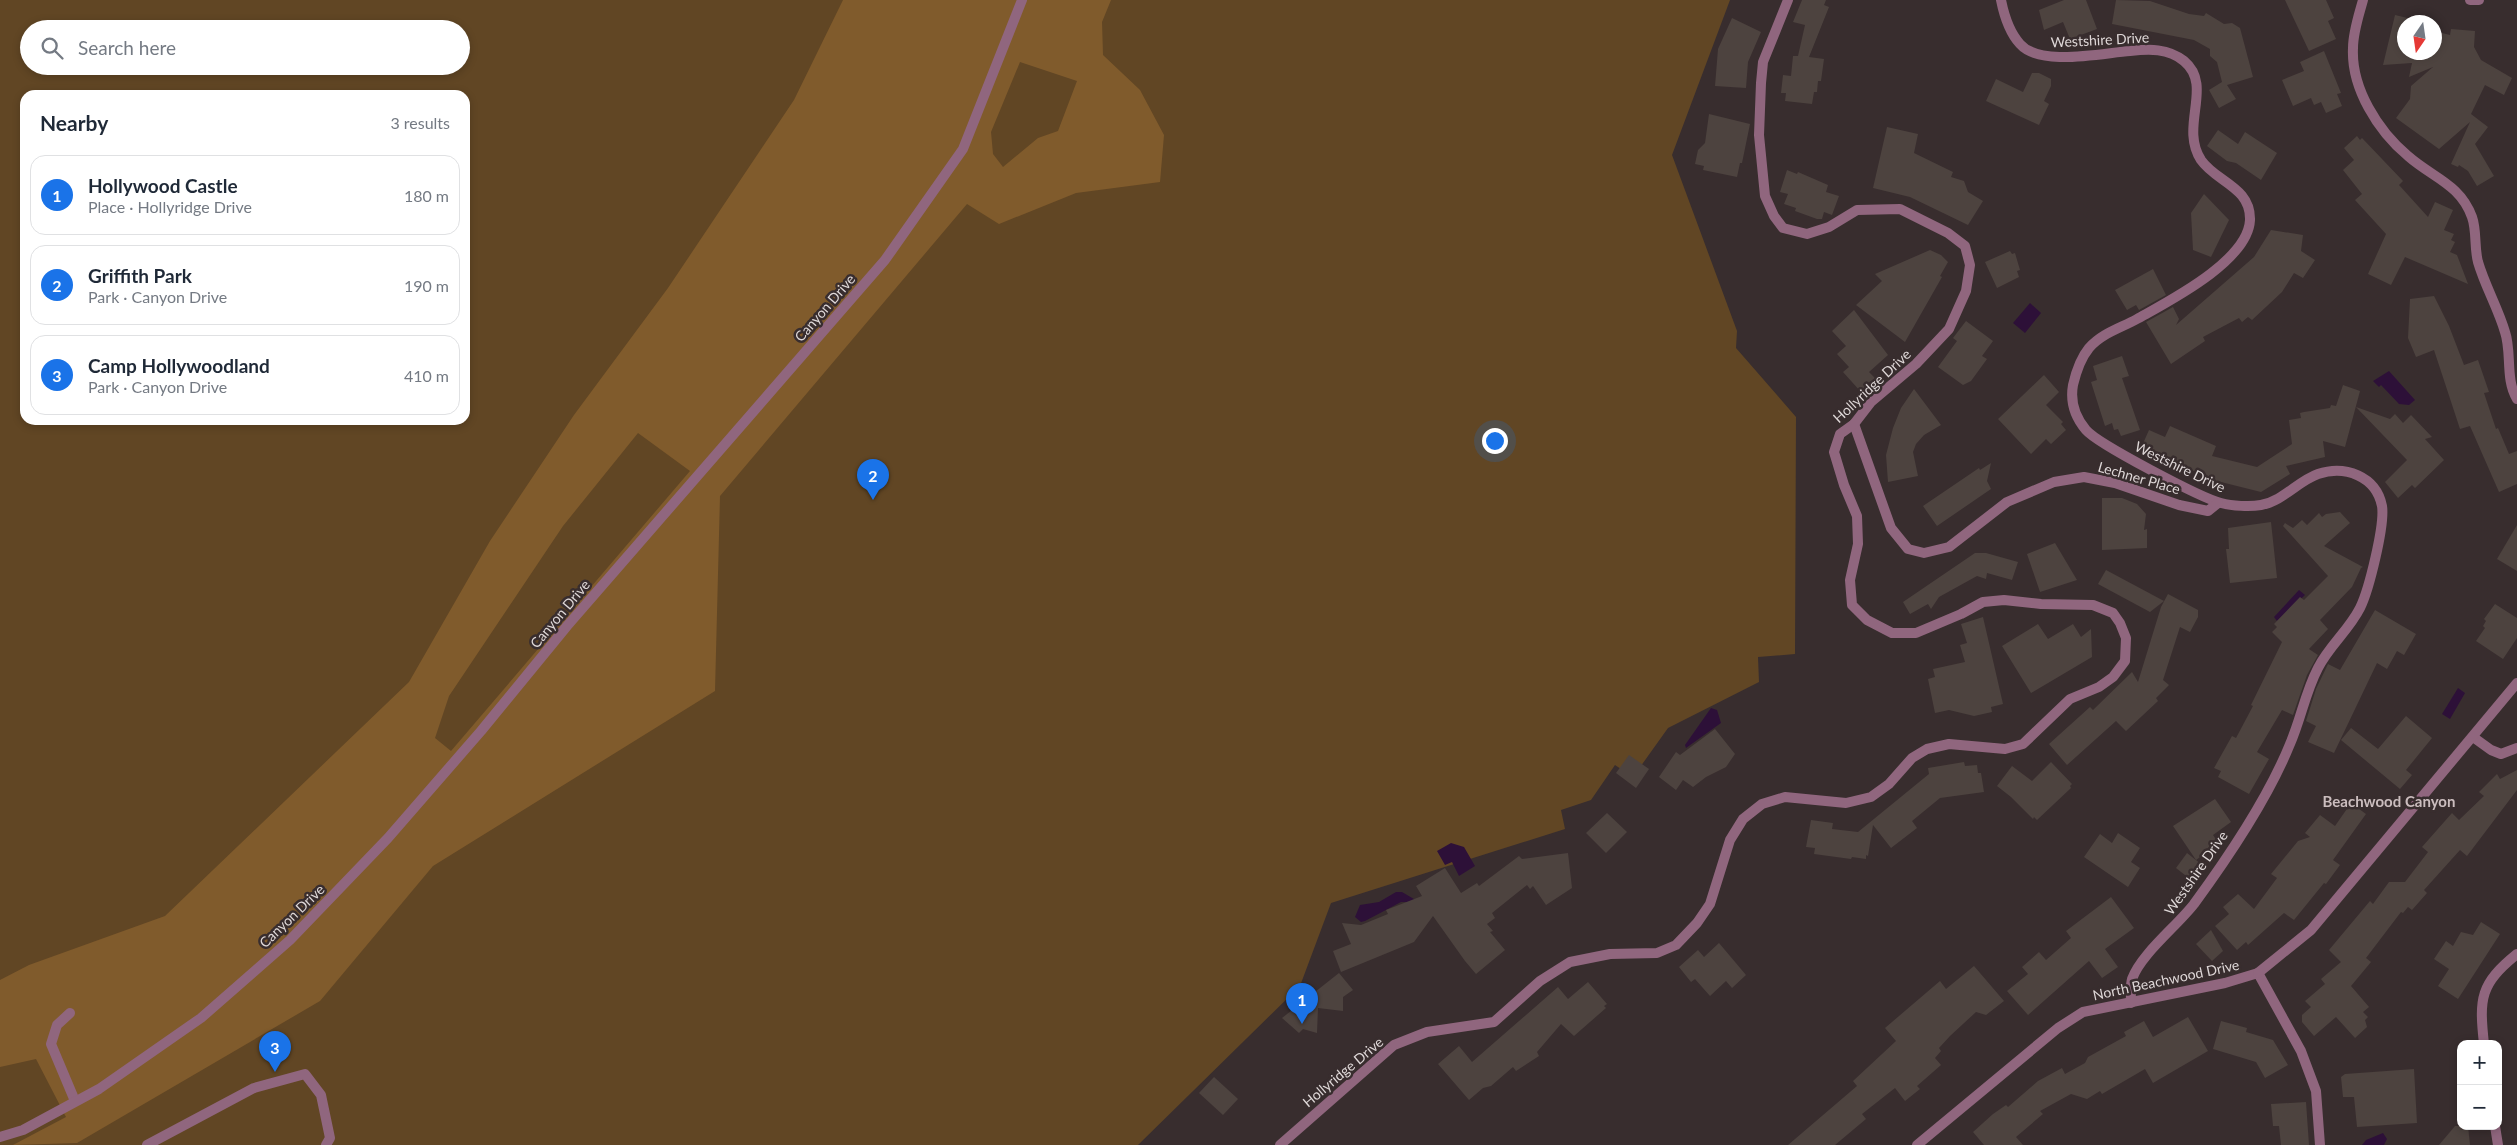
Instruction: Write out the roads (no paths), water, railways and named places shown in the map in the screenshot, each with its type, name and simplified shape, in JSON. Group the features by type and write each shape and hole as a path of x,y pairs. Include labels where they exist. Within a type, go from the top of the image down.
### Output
{"street":[{"name":"Canyon Drive","path":"0,1137 23,1130 99,1088 201,1018 290,940 388,838 481,731 567,626 884,260 962,149 1022,0"},
{"name":"Hollyridge Drive","path":"1280,1145 1394,1045 1426,1032 1494,1022 1540,981 1570,962 1610,954 1657,953 1676,945 1710,904 1730,840 1743,819 1762,804 1785,797 1846,803 1871,797 1888,784 1912,758 1927,749 1949,744 2005,749 2023,744 2070,699 2099,687 2113,678 2125,661 2126,638 2120,623 2113,613 2093,604 2041,604 2004,600 1983,602 1961,614 1916,633 1892,633 1867,620 1852,605 1850,580 1858,544 1858,516 1844,485 1834,452 1840,434 1854,424 1871,402 1916,364 1950,329 1966,291 1970,265 1964,246 1948,234 1900,209 1857,210 1829,226 1807,234 1784,228 1774,216 1765,196 1759,135 1761,83 1763,62 1788,0"},
{"name":"Westshire Drive","path":"2001,0 2004,14 2022,48 2041,56 2061,57 2149,49 2171,52 2188,64 2197,82 2196,104 2191,130 2199,158 2208,168 2237,189 2247,204 2250,222 2242,242 2229,259 2171,299 2103,335 2089,349 2076,370 2072,395 2076,415 2088,434 2151,470 2218,503 2262,505 2282,496 2317,474 2341,471 2363,476 2374,489 2382,507 2376,560 2360,608 2320,663 2305,695 2291,744 2260,803 2192,906 2140,964 2131,981 2131,1003"},
{"path":"2363,0 2353,48 2355,70 2363,96 2379,125 2407,156 2462,195 2473,218 2478,259 2485,283 2506,333 2508,360 2517,399"},
{"path":"2470,0 2479,0"},
{"name":"Lechner Place","path":"1854,424 1891,528 1908,549 1924,553 1949,547 2007,502 2054,482 2084,477 2115,483 2179,504 2208,511 2218,503"},
{"name":"North Beachwood Drive","path":"1917,1145 2058,1028 2083,1012 2225,983 2258,973 2311,930 2517,683"},
{"path":"2473,737 2491,750 2501,754 2517,748"},
{"path":"2484,1040 2480,1011 2487,985 2501,968 2517,954"},
{"path":"2258,973 2301,1051 2316,1091 2320,1145"},
{"path":"70,1013 57,1024 51,1044 75,1101"},
{"path":"147,1145 254,1088 305,1074 321,1095 330,1138 326,1145"},
{"path":"2496,1130 2498,1145"}],"place":[{"name":"Griffith Park","path":"873,500"},
{"name":"Hollywood Castle","path":"1302,1024"},
{"name":"Camp Hollywoodland","path":"275,1072"}],"district":[{"name":"Beachwood Canyon","path":"2389,802"}]}
